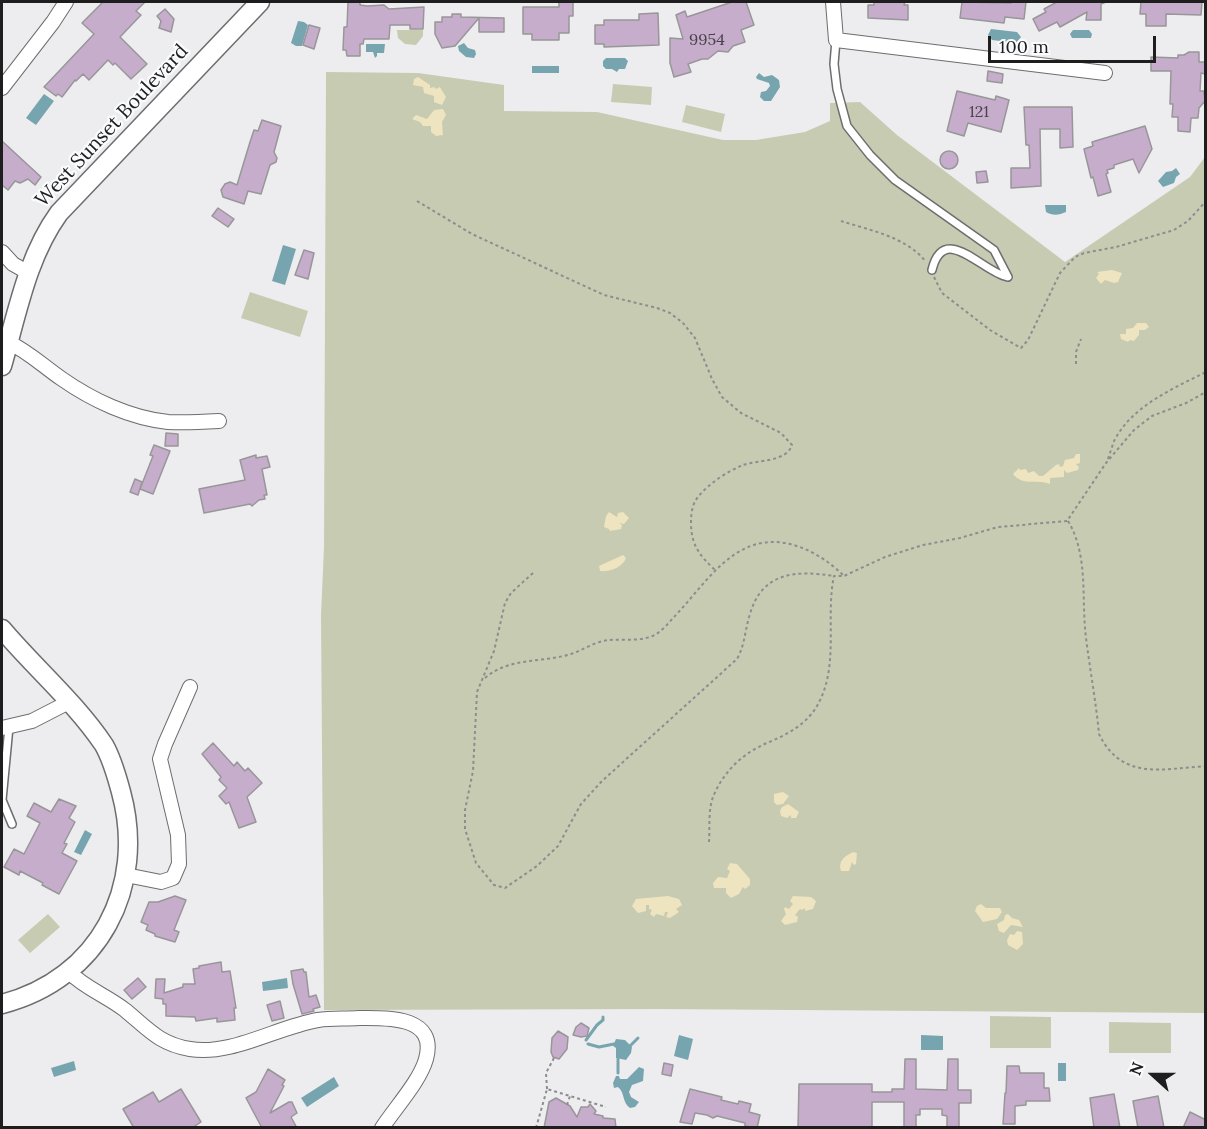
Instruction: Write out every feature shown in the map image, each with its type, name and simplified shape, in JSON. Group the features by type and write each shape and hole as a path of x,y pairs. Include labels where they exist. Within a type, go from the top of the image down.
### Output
{"main road":[{"name":"West Sunset Boulevard","path":"2,366 38,248 59,213 260,2"},
{"path":"2,629 69,702 104,746 117,775 126,809 129,840 126,875 110,923 90,951 69,972 43,988 2,1004"}],"street":[{"path":"2,88 66,2"},
{"path":"833,2 836,40 1105,73"},
{"path":"2,252 13,264 29,273"},
{"path":"8,342 25,350 79,390 110,406 138,416 168,422 219,421"},
{"path":"126,875 161,882 173,878 179,864 178,835 160,759 190,687"},
{"path":"5,728 32,721 69,702"},
{"path":"69,972 81,983 124,1010 142,1027 167,1043 191,1050 214,1050 320,1020 390,1018 406,1020 418,1027 424,1037 427,1046 426,1057 422,1069 382,1128"}],"lane":[{"path":"836,40 834,64 837,89 847,126 870,155 895,180 994,250 1008,277 998,274 959,251 950,249 942,251 935,260 932,270"},
{"path":"5,728 2,800 12,824"}],"path":[{"path":"417,201 472,234 604,295 670,313 683,323 695,338 712,380 722,397 741,413 781,433 789,440 792,445 790,451 784,455 744,465 728,473 703,492 693,504 691,521 695,548 702,558 716,570"},
{"path":"841,221 887,235 914,250 932,270 942,293 980,323 1021,348 1024,347 1060,273 1076,257 1174,230 1188,221 1206,201"},
{"path":"1076,364 1076,352 1081,339"},
{"path":"1014,350 1016,346"},
{"path":"1106,463 1120,430 1142,408 1206,372"},
{"path":"1068,520 1106,463 1134,430 1152,416 1186,403 1206,392"},
{"path":"533,573 511,593 505,603 496,643 484,679 477,692 473,771 465,810 465,829 476,863 494,885 505,888 537,866 558,846 581,804 602,781 736,659 741,652 754,603 763,588 780,577 796,573 844,576 885,557 923,545 960,538 998,527 1068,520"},
{"path":"1068,520 1081,550 1086,636 1095,690 1099,734 1106,749 1119,761 1132,767 1154,770 1206,766"},
{"path":"484,679 492,672 518,662 568,654 606,640 646,638 656,634 690,601 716,570 741,549 768,542 794,545 810,552 844,576"},
{"path":"710,842 713,798 724,778 749,752 781,737 810,717 825,689 831,650 831,590 834,576"},
{"path":"536,1128 547,1089 546,1073 554,1058"},
{"path":"547,1089 606,1107"},
{"path":"567,1105 570,1096"}],"green space":[{"path":"397,30 423,30 423,36 416,45 405,44 398,38"},
{"path":"326,72 418,73 504,85 504,111 597,112 723,140 756,140 805,132 830,121 830,103 860,102 897,135 1065,262 1190,177 1205,157 1205,1013 658,1009 324,1010 321,616 324,547"},
{"path":"613,84 652,87 651,105 611,102"},
{"path":"686,105 725,114 721,132 682,122"},
{"path":"250,292 308,311 300,337 241,318"},
{"path":"48,914 60,927 30,953 18,940"},
{"path":"990,1016 1051,1017 1051,1048 990,1048"},
{"path":"1109,1022 1171,1023 1171,1053 1109,1053"}],"sand":[{"path":"418,77 430,85 430,88 440,87 446,97 442,105 434,102 434,96 424,93 423,87 413,85 414,79"},
{"path":"443,109 446,115 442,122 443,135 436,136 431,132 431,126 423,126 412,119 416,115 427,119 434,110"},
{"path":"1112,270 1122,273 1118,282 1105,280 1101,284 1096,278 1099,274 1097,272"},
{"path":"1137,323 1146,323 1149,327 1139,330 1139,335 1134,341 1128,342 1121,339 1120,334 1126,334 1126,329 1133,328"},
{"path":"1076,454 1080,454 1080,463 1076,464 1079,467 1078,470 1067,473 1064,470 1064,477 1050,478 1050,484 1026,482 1013,474 1019,468 1020,470 1026,469 1028,473 1034,471 1039,476 1043,476 1056,465 1063,466 1065,460 1074,458"},
{"path":"609,512 617,517 618,513 623,512 629,518 624,524 619,523 622,525 621,529 610,531 604,527"},
{"path":"623,555 626,558 619,566 612,570 600,571 599,566"},
{"path":"783,792 789,796 783,804 777,805 774,802 774,794"},
{"path":"788,804 799,812 796,818 791,818 791,815 787,818 781,816 782,807"},
{"path":"853,852 857,853 856,864 852,862 849,871 841,871 842,860"},
{"path":"730,863 737,864 750,879 750,885 745,889 743,887 739,894 731,898 726,893 726,888 714,888 713,883 718,877 727,878"},
{"path":"668,896 679,899 682,905 676,909 679,912 670,918 666,917 668,912 665,912 664,916 656,914 654,917 650,914 652,910 649,909 649,905 646,905 646,911 638,913 632,906 636,899"},
{"path":"793,896 811,897 816,901 813,909 805,911 805,908 800,909 795,915 798,917 797,922 785,925 781,921 786,914 784,909 785,907 789,909 793,904 790,901"},
{"path":"981,904 986,908 1000,908 1002,912 997,919 983,922 975,911"},
{"path":"1008,914 1019,920 1023,927 1011,925 1004,933 999,931 997,924"},
{"path":"1017,931 1022,932 1023,944 1017,950 1008,945 1007,940 1010,934 1014,935"}],"water":[{"path":"298,21 308,25 302,46 291,43"},
{"path":"991,29 1017,32 1021,37 1016,43 992,40 988,35"},
{"path":"1073,30 1089,30 1092,34 1091,38 1072,38 1070,34"},
{"path":"464,43 468,48 475,50 474,58 466,57 459,51 458,46"},
{"path":"366,44 385,44 384,53 377,53 375,58 373,52 366,52"},
{"path":"606,58 625,58 628,61 625,69 619,69 617,72 603,66"},
{"path":"532,66 559,66 559,73 532,73"},
{"path":"759,73 764,77 772,75 779,80 780,87 771,101 764,101 760,97 761,92 766,91 770,86 769,83 757,79"},
{"path":"44,94 54,101 36,125 26,118"},
{"path":"1176,168 1180,174 1174,183 1163,187 1158,181 1166,172"},
{"path":"1045,205 1066,205 1066,212 1051,214 1046,212"},
{"path":"283,245 296,249 285,285 272,281"},
{"path":"85,830 92,834 81,855 74,852"},
{"path":"287,978 288,988 263,991 262,982"},
{"path":"679,1035 693,1039 688,1060 674,1056"},
{"path":"921,1035 943,1036 943,1050 921,1050"},
{"path":"616,1039 625,1040 632,1047 626,1060 616,1058 616,1048 613,1046"},
{"path":"74,1061 76,1070 54,1077 51,1068"},
{"path":"1058,1063 1066,1063 1066,1081 1058,1081"},
{"path":"639,1067 644,1069 643,1081 632,1085 629,1092 631,1097 639,1102 635,1107 630,1108 620,1089 614,1088 613,1083 616,1076 620,1079 627,1079"},
{"path":"334,1077 339,1086 307,1107 301,1098"}],"building":[{"path":"103,2 145,2 136,11 141,15 120,37 147,64 131,79 115,63 113,65 108,60 89,80 83,74 75,80 62,97 58,94 56,96 44,87 94,34 82,23"},
{"path":"348,2 360,2 360,5 367,6 384,5 389,9 424,7 423,29 410,29 410,25 390,25 389,39 364,39 363,44 360,44 360,56 347,56 346,50 343,50"},
{"path":"559,2 573,2 573,16 569,16 569,33 559,33 559,40 532,40 532,34 523,34 523,7 559,7"},
{"path":"732,2 746,2 754,25 741,30 745,42 733,46 728,52 718,51 708,59 688,64 691,72 674,77 670,63 670,38 683,39 676,15 685,11 687,17"},
{"path":"874,2 905,2 904,5 908,5 908,20 868,18 868,5 874,5"},
{"path":"962,2 1026,2 1024,19 1005,17 1004,23 960,18"},
{"path":"1057,2 1106,2 1101,4 1101,20 1086,20 1087,12 1060,27 1057,22 1039,31 1033,19 1046,12 1044,9"},
{"path":"1141,2 1202,2 1201,15 1166,14 1166,26 1146,26 1146,14 1140,14"},
{"path":"165,9 174,19 171,32 159,28 161,21 157,16"},
{"path":"658,13 659,45 604,47 604,44 595,44 595,25 604,25 604,20 639,20 639,14"},
{"path":"452,14 461,14 461,17 504,18 504,32 479,32 479,18 455,46 442,48 435,34 435,22 442,22 442,17 452,17"},
{"path":"309,25 320,28 314,49 303,45"},
{"path":"1199,52 1199,62 1206,64 1205,74 1201,73 1200,91 1204,91 1205,101 1199,108 1198,118 1191,118 1190,132 1178,131 1178,117 1172,117 1171,71 1151,71 1151,57 1178,58 1178,55"},
{"path":"988,71 1003,74 1002,83 987,81"},
{"path":"957,91 995,100 996,96 1009,100 1001,132 968,123 964,136 947,131"},
{"path":"1024,107 1072,107 1073,147 1060,148 1060,129 1040,129 1041,186 1011,188 1011,168 1030,168"},
{"path":"262,120 281,126 274,152 276,162 270,165 261,194 248,191 244,204 223,197 221,190 225,184 230,182 237,185 254,130 258,131"},
{"path":"1145,126 1152,149 1139,173 1133,159 1114,165 1114,168 1107,170 1106,174 1111,192 1098,196 1084,149 1093,146 1092,142"},
{"path":"2,141 41,177 35,185 28,179 20,183 15,181 8,190 2,185"},
{"path":"949,151 955,154 958,160 955,166 949,169 943,166 940,160 943,154"},
{"path":"986,171 988,182 977,183 976,172"},
{"path":"218,208 234,219 228,227 212,216"},
{"path":"304,250 314,253 308,279 295,275"},
{"path":"166,433 178,434 178,446 165,446"},
{"path":"154,445 170,451 153,494 140,489 153,456 150,455"},
{"path":"256,455 256,458 267,456 270,467 262,469 267,495 264,495 265,499 259,500 252,506 250,504 204,513 199,489 245,480 240,460"},
{"path":"135,479 142,482 138,495 130,492"},
{"path":"213,743 234,766 237,762 245,771 248,768 262,783 247,797 256,822 239,828 229,802 226,804 219,796 227,788 202,754"},
{"path":"59,799 76,806 69,818 75,822 64,843 67,844 62,853 77,861 59,894 20,871 19,875 4,867 14,849 24,854 40,823 27,816 34,803 51,812"},
{"path":"175,896 186,900 174,930 179,932 175,942 155,936 146,930 148,925 141,922 149,902 158,902"},
{"path":"221,962 222,972 230,971 236,1008 234,1008 235,1020 217,1022 217,1018 196,1021 195,1017 166,1016 166,1004 163,1004 163,999 155,998 156,979 165,979 164,993 183,987 183,984 195,984 193,969"},
{"path":"303,969 306,972 309,997 316,995 320,1007 302,1014 291,971"},
{"path":"138,978 146,987 132,999 124,990"},
{"path":"280,1001 284,1018 272,1021 267,1005"},
{"path":"581,1023 589,1028 587,1036 573,1035 576,1027"},
{"path":"558,1031 568,1037 567,1049 559,1059 553,1057 551,1052 552,1038"},
{"path":"905,1059 916,1059 916,1089 947,1090 948,1059 958,1059 958,1090 971,1090 971,1103 959,1103 959,1128 947,1128 947,1116 942,1115 942,1109 920,1109 920,1115 916,1115 916,1128 904,1128 904,1102 872,1102 872,1128 798,1128 799,1084 872,1084 872,1092 892,1092 892,1089 904,1089"},
{"path":"664,1063 673,1065 671,1076 662,1074"},
{"path":"1007,1066 1019,1066 1020,1073 1044,1073 1044,1088 1049,1088 1050,1101 1026,1101 1026,1105 1015,1106 1015,1124 1003,1124"},
{"path":"268,1069 285,1080 270,1113 292,1102 297,1113 291,1117 297,1128 262,1128 246,1098 256,1092"},
{"path":"181,1089 201,1122 192,1128 134,1128 123,1109 153,1092 159,1102"},
{"path":"690,1089 722,1097 721,1100 751,1104 749,1112 760,1115 757,1128 717,1116 713,1118 695,1113 692,1124 680,1122"},
{"path":"1114,1094 1120,1128 1094,1128 1090,1098"},
{"path":"1158,1096 1164,1128 1138,1128 1133,1101"},
{"path":"556,1098 570,1106 577,1117 581,1107 588,1107 590,1104 596,1111 594,1114 603,1116 603,1118 615,1119 616,1128 544,1128 549,1102"},
{"path":"1190,1112 1206,1120 1206,1128 1183,1128"}],"waterway":[{"path":"586,1040 603,1017"},
{"path":"630,1046 638,1038"},
{"path":"588,1044 599,1047 614,1044"},
{"path":"618,1059 618,1073"}]}
